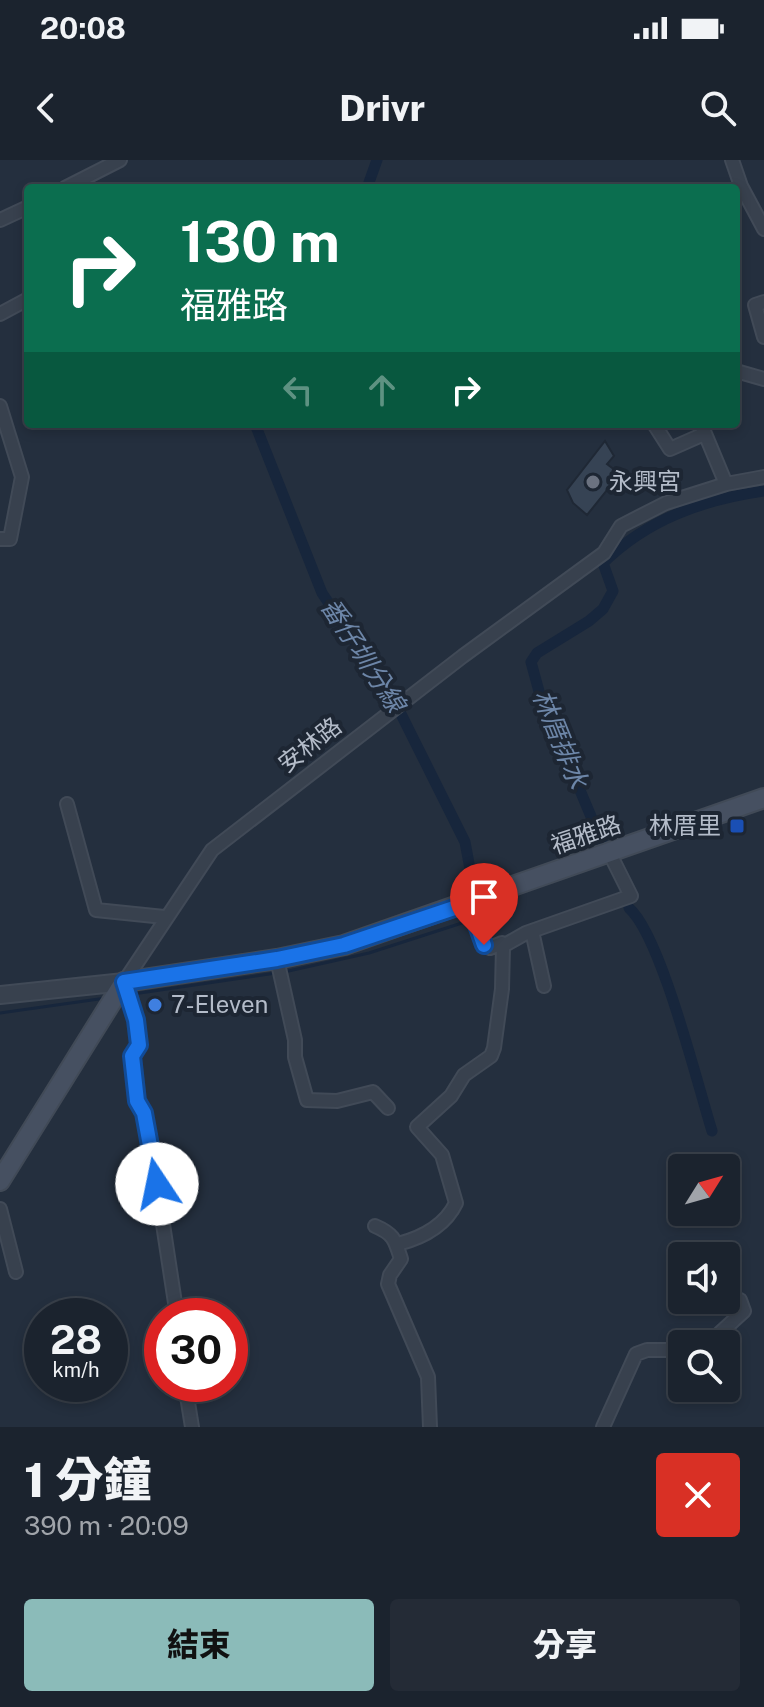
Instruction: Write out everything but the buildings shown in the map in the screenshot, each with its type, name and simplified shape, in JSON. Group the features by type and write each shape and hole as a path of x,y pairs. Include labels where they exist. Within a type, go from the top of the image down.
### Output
{"main road":[{"name":"福雅路","path":"120,993 278,962 344,945 764,798"},
{"name":"安林路","path":"0,1181 120,993"}],"street":[{"path":"73,184 120,160"},
{"path":"732,160 741,186 764,229"},
{"path":"0,220 24,209"},
{"path":"0,314 24,301"},
{"path":"764,302 755,305 764,337"},
{"path":"740,372 764,379"},
{"path":"0,406 22,477 10,539 0,539"},
{"path":"657,428 670,449 702,429 726,484"},
{"name":"安林路","path":"120,993 164,917 212,850 604,553 621,526 666,503 726,484 764,477"},
{"path":"67,804 96,910 164,917"},
{"path":"503,946 532,931 631,896 609,852"},
{"path":"469,903 484,945 490,948 502,943 503,946"},
{"path":"532,931 544,986"},
{"path":"398,1244 413,1242 427,1233 456,1203 442,1155 417,1127 451,1096 464,1075 491,1056 498,1024 503,946"},
{"path":"278,962 295,1040 295,1057 307,1100 337,1101 373,1092 388,1108"},
{"path":"120,993 136,1020 139,1045 132,1056 137,1101 144,1113 154,1165 174,1298"},
{"name":"福雅路","path":"0,995 120,993"},
{"path":"0,1209 16,1272"},
{"path":"375,1226 390,1232 398,1244 401,1259 388,1284 428,1377 430,1427"},
{"path":"723,1330 744,1311 740,1300"},
{"path":"603,1427 636,1354 647,1350 668,1350"},
{"path":"188,1402 192,1427"}],"waterway":[{"name":"番仔圳分線","path":"368,184 377,160"},
{"name":"番仔圳分線","path":"257,428 322,593 396,704 465,842 473,885"},
{"name":"林厝排水","path":"603,845 540,695 531,662 537,653 603,609 613,591 603,563 638,534 698,506 764,491"},
{"path":"629,908 641,924 665,978 712,1131"},
{"path":"284,972 369,953 465,922"},
{"path":"133,994 276,973"},
{"path":"0,1013 106,998"}],"place":[{"name":"永興宮","path":"593,482"},
{"name":"林厝里","path":"737,826"},
{"name":"7-Eleven","path":"155,1005"}],"route":[{"path":"157,1184 144,1113 137,1101 132,1056 139,1045 136,1020 124,982 277,959 344,945 469,903 484,945"}]}
